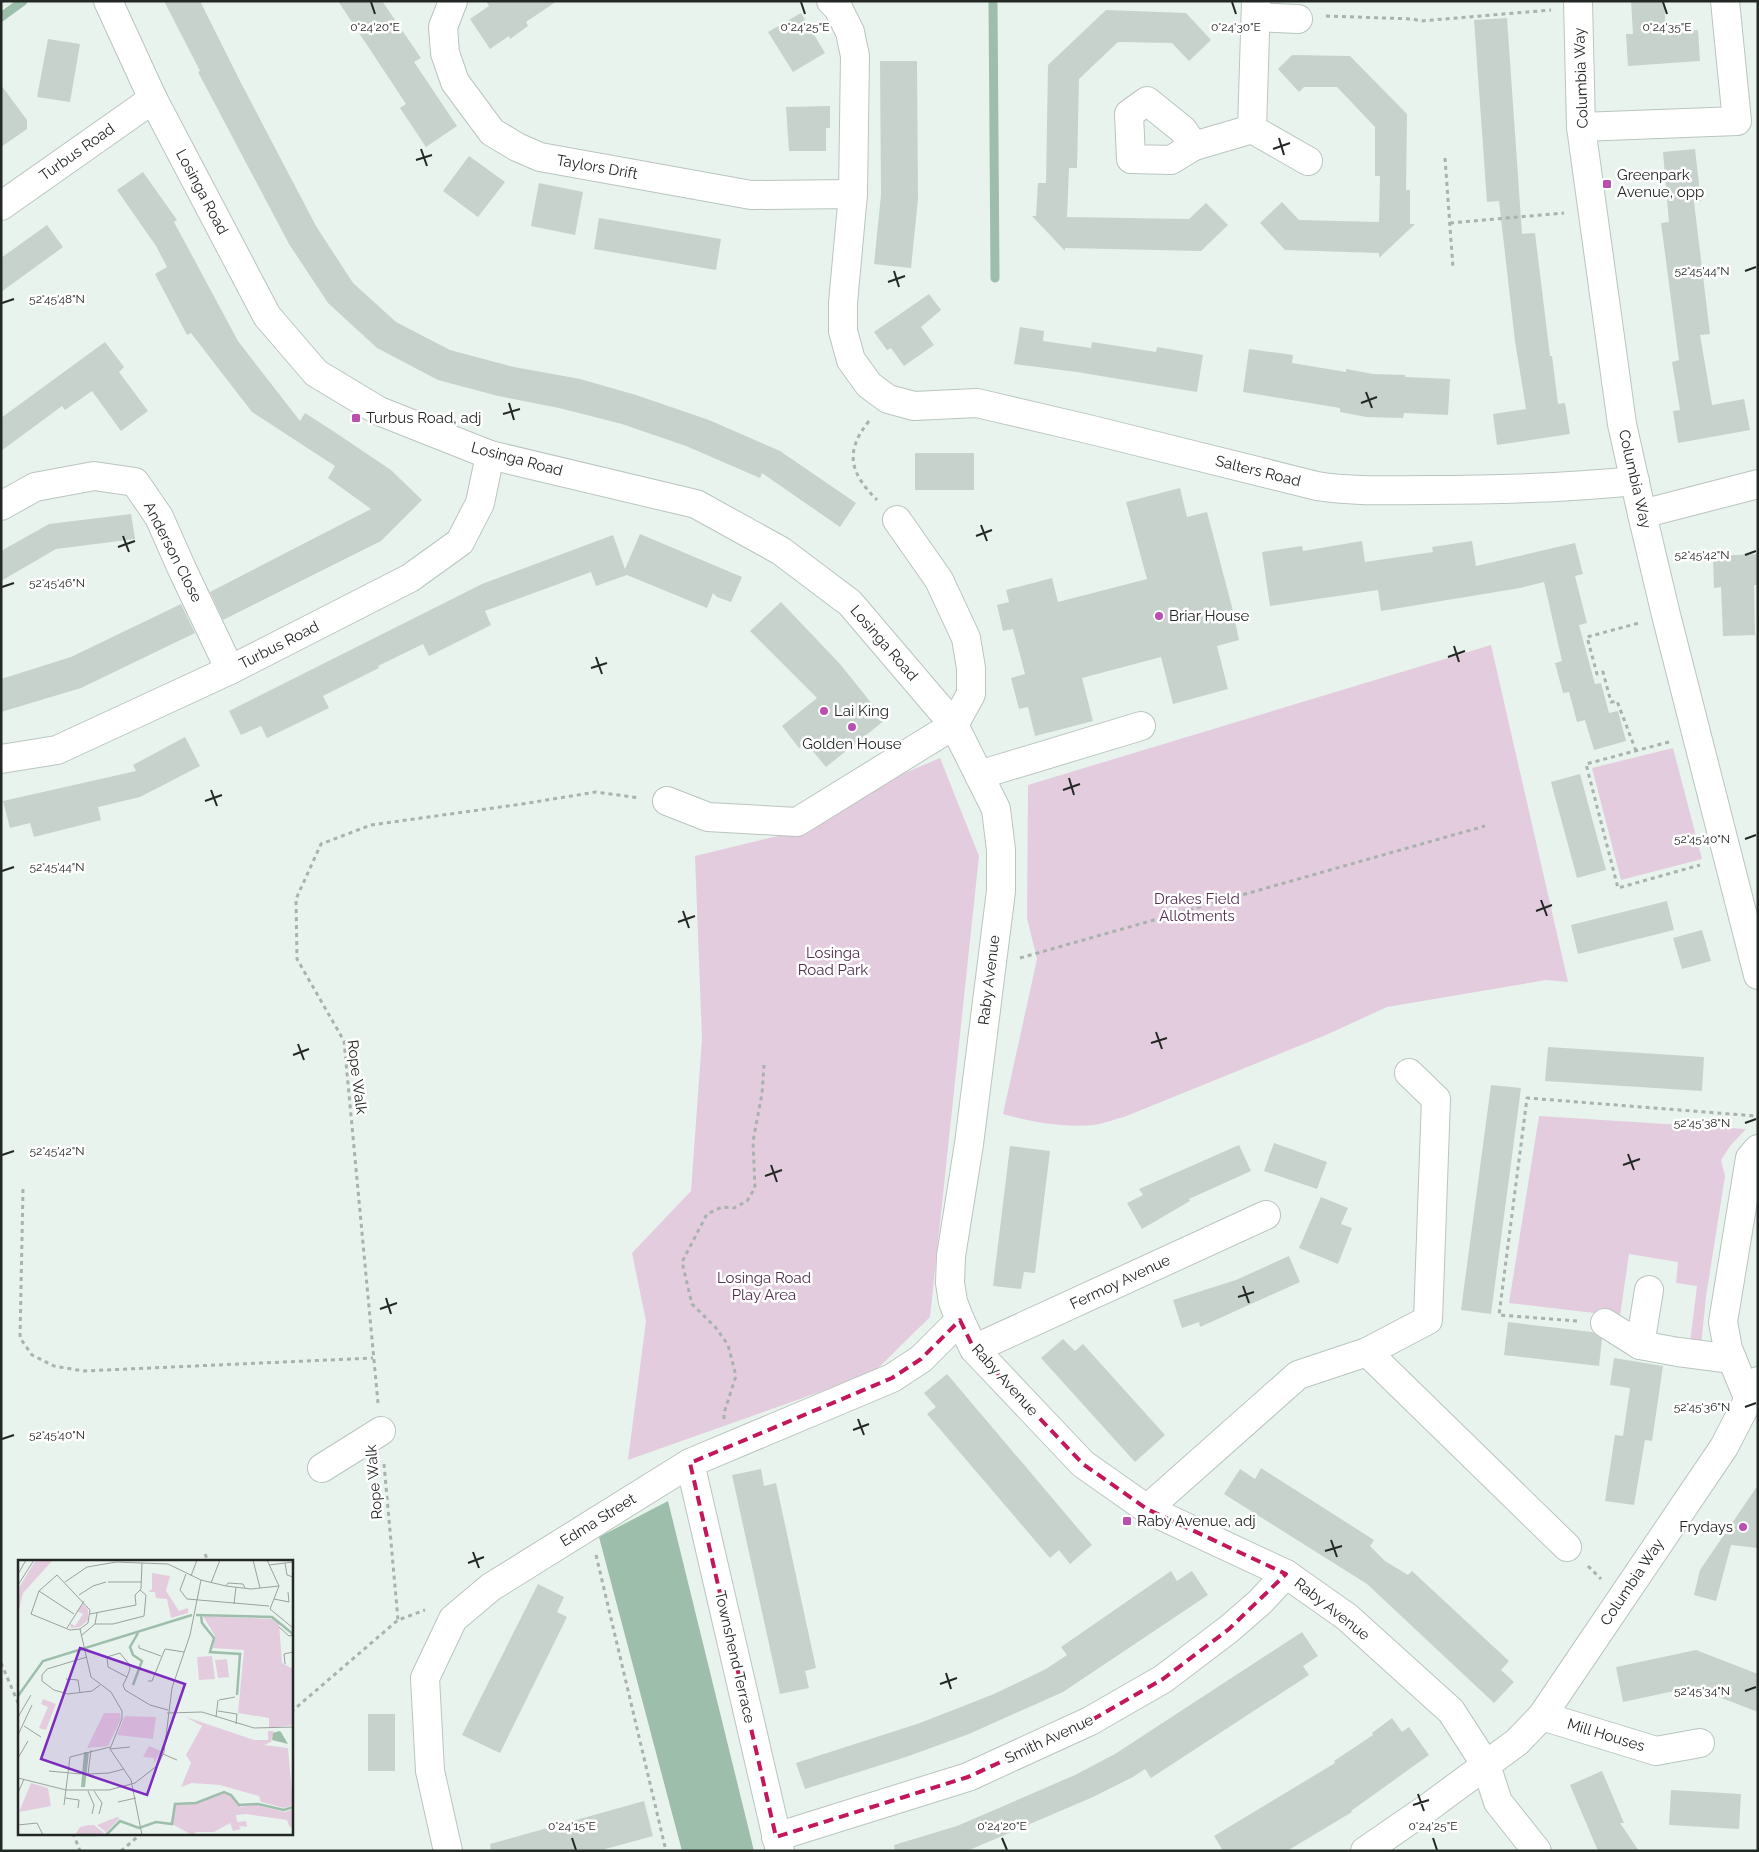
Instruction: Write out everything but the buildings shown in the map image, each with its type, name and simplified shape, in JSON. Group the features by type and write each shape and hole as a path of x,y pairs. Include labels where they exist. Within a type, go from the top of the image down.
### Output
{"street":[{"name":"Losinga Road","path":"108,1 153,98 267,316 316,373 379,411 490,454 696,504 781,551 850,602 954,725"},
{"path":"831,1 838,8 850,32 854,56 853,194 843,303 843,331 852,360 869,385 888,399"},
{"path":"1581,127 1748,121 1726,1"},
{"name":"Taylors Drift","path":"451,2 443,27 445,53 455,82 492,132 517,147 540,157 751,195 853,194"},
{"name":"Columbia Way","path":"1578,4 1581,127 1622,424 1666,615 1758,975"},
{"path":"1252,129 1256,9 1298,19"},
{"name":"Turbus Road","path":"1,206 153,98"},
{"path":"1194,146 1252,129 1308,160"},
{"name":"Salters Road","path":"888,399 914,406 977,403 1317,486 1346,490 1487,490 1580,487 1635,480"},
{"name":"Turbus Road","path":"1,759 57,750 230,670 410,578 460,542 480,503 490,454"},
{"name":"Anderson Close","path":"1,506 35,487 94,476 135,482 159,517 230,670"},
{"path":"1642,514 1758,484"},
{"path":"667,801 708,817 797,822 954,725 971,694 971,668 966,638 939,580 897,520"},
{"name":"Raby Avenue","path":"954,725 996,808 1002,850 1001,891 990,967 970,1144 951,1256 950,1283 953,1302 974,1349 1083,1464 1147,1509 1286,1574 1347,1617 1451,1710 1486,1766 1498,1802 1537,1851"},
{"path":"979,775 1141,726"},
{"path":"1147,1509 1298,1375 1367,1352 1428,1320 1436,1099 1409,1073"},
{"path":"1753,1391 1732,1359 1728,1349 1723,1322 1750,1158 1758,1149"},
{"name":"Fermoy Avenue","path":"974,1349 1266,1215"},
{"path":"1640,1345 1649,1290"},
{"name":"Edma Street","path":"448,1851 430,1771 425,1678 453,1619 491,1587 690,1463 892,1378 921,1359 960,1320"},
{"path":"1605,1323 1640,1345 1732,1359"},
{"path":"1367,1352 1567,1547"},
{"name":"Columbia Way","path":"1365,1851 1486,1766 1517,1742 1542,1716 1724,1447 1753,1391"},
{"path":"322,1468 380,1431"},
{"name":"Townshend Terrace","path":"690,1463 778,1844"},
{"name":"Smith Avenue","path":"778,1844 968,1777 1090,1721 1163,1679 1178,1668 1229,1629 1260,1602 1286,1574"},
{"name":"Mill Houses","path":"1542,1716 1656,1751 1700,1743"}],"path":[{"path":"1298,19 1309,15 1413,19 1421,21 1578,4"},
{"path":"1445,158 1453,268"},
{"path":"1450,222 1593,210"},
{"path":"888,399 858,435 853,450 854,467 863,486 897,520"},
{"path":"1636,751 1617,701 1611,702 1604,672 1597,674 1587,637 1666,615"},
{"path":"1696,735 1586,764 1618,888 1728,857"},
{"name":"Rope Walk","path":"398,1620 344,1041 297,960 296,898 321,844 371,825 596,792 667,801"},
{"path":"990,967 1485,826"},
{"path":"723,1450 724,1413 736,1376 728,1345 716,1328 692,1304 682,1262 707,1214 722,1207 734,1208 747,1201 755,1188 753,1141 762,1094 764,1065"},
{"path":"1605,1323 1499,1315 1527,1098 1756,1116 1758,1119"},
{"path":"23,1188 20,1338 32,1356 54,1366 84,1371 374,1358"},
{"path":"588,1525 666,1851"},
{"path":"1567,1547 1622,1598"},
{"path":"205,1554 208,1560"},
{"path":"292,1711 398,1620 432,1608 453,1619"},
{"path":"1,1663 18,1703"},
{"path":"73,1834 80,1851"},
{"path":"121,1851 141,1834"}],"highlighted area":[{"path":"960,1320 974,1349 1083,1464 1147,1509 1286,1574 1229,1629 1163,1679 1090,1721 968,1777 776,1837 690,1463 892,1378 921,1359"}],"green space":[{"name":"Drakes Field Allotments","path":"1491,645 1568,982 1546,980 1387,1007 1326,1035 1124,1117 1101,1124 1082,1126 1060,1125 1024,1120 1003,1114 1037,959 1027,918 1028,785"},
{"path":"1673,748 1702,859 1621,880 1592,768"},
{"name":"Losinga Road Park","path":"940,758 979,856 930,1317 873,1373 628,1460 646,1321 632,1253 691,1191 702,1039 695,856 815,827 874,786"},
{"path":"1539,1116 1746,1129 1730,1146 1721,1160 1725,1176 1706,1297 1701,1345 1690,1342 1697,1286 1676,1283 1678,1262 1629,1254 1620,1316 1509,1303"}],"shaded area":[{"path":"668,1501 754,1851 682,1851 599,1537"}],"waterway":[{"path":"1,17 23,1"},
{"path":"993,1 995,278"}],"place":[{"name":"Greenpark Avenue, opp","path":"1607,184"},
{"name":"Turbus Road, adj","path":"356,418"},
{"name":"Briar House","path":"1159,616"},
{"name":"Lai King","path":"824,711"},
{"name":"Golden House","path":"852,727"},
{"name":"Raby Avenue, adj","path":"1127,1521"},
{"name":"Frydays","path":"1743,1527"}],"park label":[{"name":"Losinga Road Play Area","path":"764,1286"}]}
